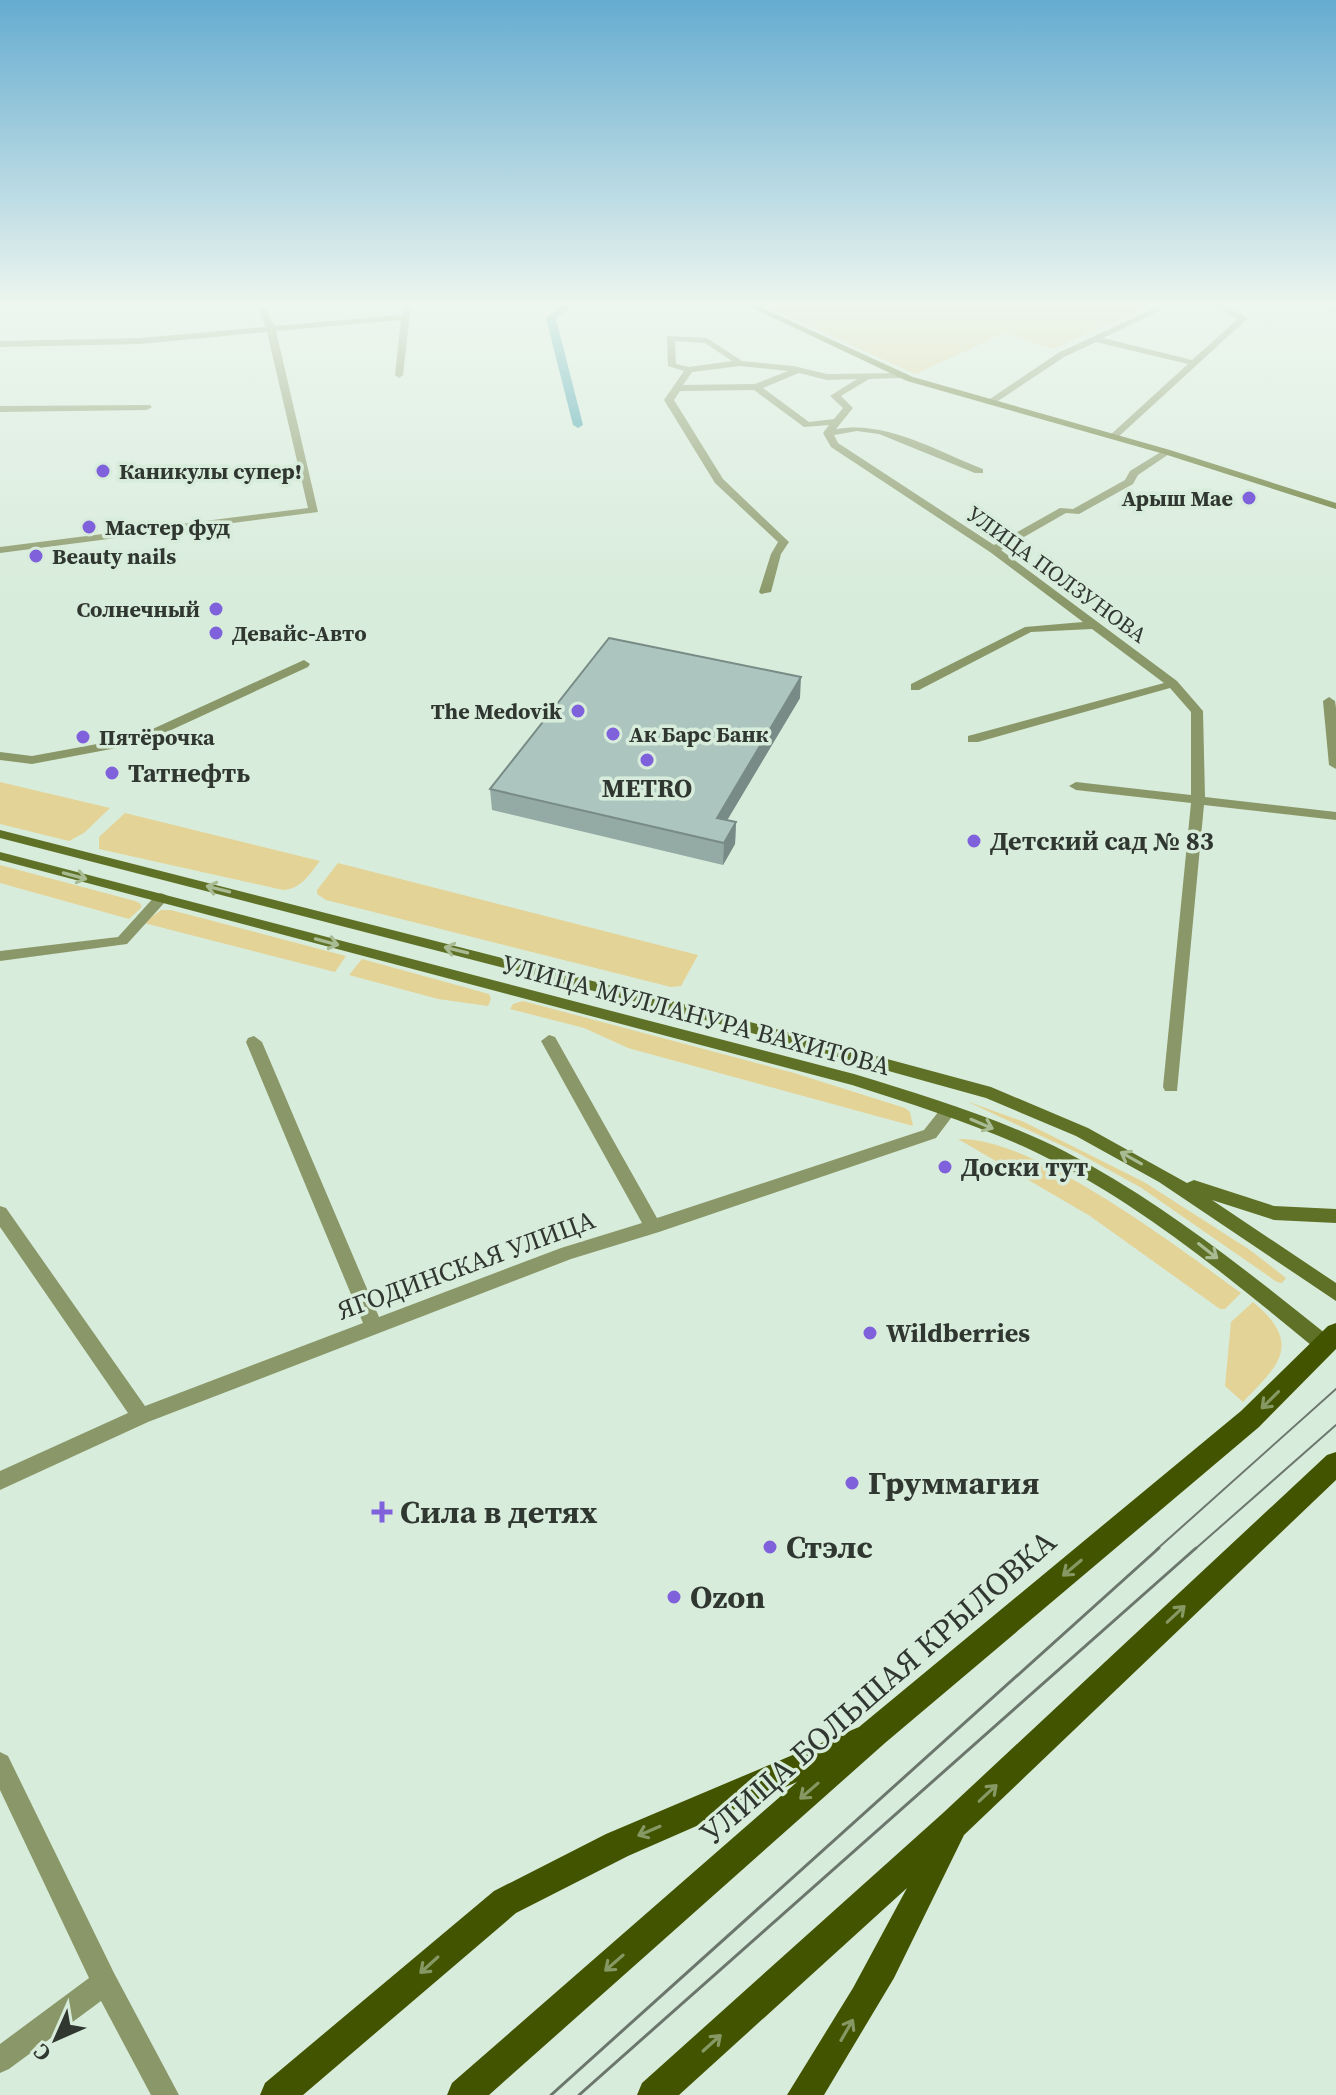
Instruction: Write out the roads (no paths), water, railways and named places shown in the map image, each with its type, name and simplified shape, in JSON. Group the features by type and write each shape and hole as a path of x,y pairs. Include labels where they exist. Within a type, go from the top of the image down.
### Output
{"main road":[{"path":"985,402 1167,452 1336,506"},
{"name":"УЛИЦА МУЛЛАНУРА ВАХИТОВА","path":"0,834 960,1082 1082,1132 1165,1177 1336,1293"},
{"name":"УЛИЦА МУЛЛАНУРА ВАХИТОВА","path":"0,856 854,1080 949,1110 1058,1156 1126,1195 1195,1241 1332,1344"},
{"path":"1165,1177 1274,1213 1336,1216"},
{"name":"УЛИЦА БОЛЬШАЯ КРЫЛОВКА","path":"464,2095 875,1733 1250,1419 1332,1344"},
{"path":"654,2095 954,1824 1336,1463"},
{"path":"277,2095 505,1902 617,1845 875,1733"},
{"path":"804,2095 837,2046 899,1937 954,1824"}],"street":[{"path":"0,550 314,510 288,402"},
{"path":"670,402 719,481 784,542 776,554 765,592"},
{"path":"776,402 807,425 837,421"},
{"path":"828,433 848,408 841,402"},
{"path":"1113,437 1151,402"},
{"path":"0,409 147,407"},
{"path":"828,433 857,428 881,432 979,471"},
{"name":"УЛИЦА ПОЛЗУНОВА","path":"828,433 834,445 994,550 1095,625 1173,684 1197,711 1198,800 1171,1087"},
{"path":"994,550 1064,510 1075,512 1129,482 1134,473 1167,452"},
{"path":"915,687 1029,629 1095,625"},
{"path":"6,757 32,760 138,740 304,664"},
{"path":"973,739 1173,684"},
{"path":"1329,701 1336,765"},
{"path":"1076,786 1336,816"},
{"path":"0,956 122,941 161,898"},
{"path":"549,1041 653,1227"},
{"path":"254,1042 374,1326"},
{"name":"ЯГОДИНСКАЯ УЛИЦА","path":"0,1481 141,1416 567,1253 930,1134 949,1110"},
{"path":"0,1213 141,1416"},
{"path":"0,1764 105,1982 166,2095"},
{"path":"0,2060 105,1982"}],"waterway":[{"path":"572,402 578,425"}],"tram line":[{"path":"1156,1550 1336,1389"},
{"path":"1194,1550 1336,1425"},
{"path":"551,2095 1159,1548"},
{"path":"579,2095 1196,1548"}],"place":[{"name":"Каникулы супер!","path":"103,471"},
{"name":"Арыш Мае","path":"1249,498"},
{"name":"Мастер фуд","path":"89,527"},
{"name":"Beauty nails","path":"36,556"},
{"name":"Солнечный","path":"216,609"},
{"name":"Девайс-Авто","path":"216,633"},
{"name":"The Medovik","path":"578,711"},
{"name":"Ак Барс Банк","path":"613,734"},
{"name":"Пятёрочка","path":"83,737"},
{"name":"METRO","path":"647,760"},
{"name":"Татнефть","path":"112,773"},
{"name":"Детский сад № 83","path":"974,841"},
{"name":"Доски тут","path":"945,1167"},
{"name":"Wildberries","path":"870,1333"},
{"name":"Груммагия","path":"852,1483"},
{"name":"Сила в детях","path":"382,1512"},
{"name":"Стэлс","path":"770,1547"},
{"name":"Ozon","path":"674,1597"}]}
